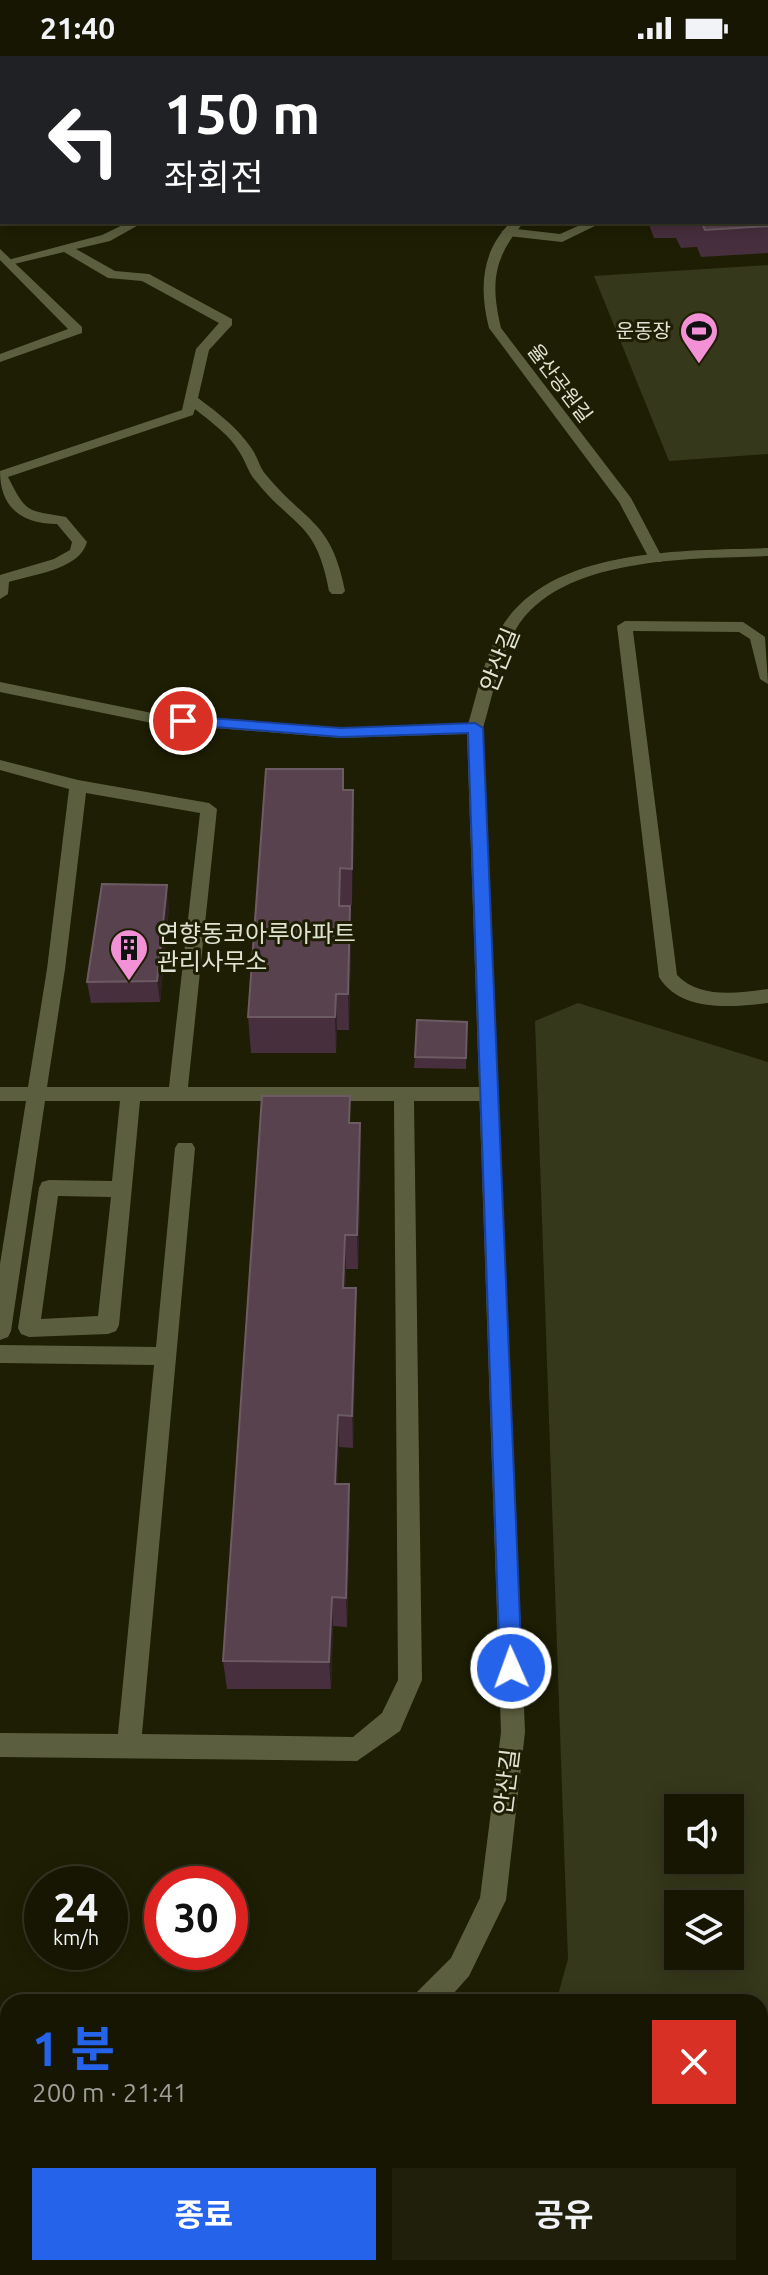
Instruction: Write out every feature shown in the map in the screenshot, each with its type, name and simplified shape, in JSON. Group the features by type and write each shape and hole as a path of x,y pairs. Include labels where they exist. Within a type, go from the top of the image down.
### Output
{"street":[{"path":"5,257 68,249 106,238 134,224"},
{"path":"512,227 562,238 593,224"},
{"name":"율산공원길","path":"512,227 495,250 490,274 487,302 495,328 626,501 656,559"},
{"path":"0,594 2,579 59,562 77,552 80,542 61,520 37,521 15,505 0,475 188,412 203,349 227,322 145,277 112,275 68,249"},
{"path":"0,358 77,330 5,257"},
{"path":"189,398 217,419 245,450 261,479 322,536 334,563 337,591"},
{"name":"안산길","path":"435,1994 460,1967 493,1900 513,1732 475,728 495,665 514,620 538,596 578,576 605,567 656,559 768,552"},
{"path":"768,679 757,637 743,627 625,626 668,977 675,987 696,997 768,996"},
{"path":"0,687 152,718 341,733 475,728"},
{"path":"0,765 78,786 209,809 178,1094"},
{"path":"0,1331 56,969 78,786"},
{"path":"121,1189 49,1188 29,1328 108,1325 131,1093"},
{"path":"0,1094 489,1094"},
{"path":"0,1745 357,1749 391,1722 410,1680 404,1094"},
{"path":"129,1745 185,1148"},
{"path":"0,1354 166,1356"}],"green space":[{"name":"운동장","path":"768,265 768,454 669,461 594,276"},
{"path":"578,1003 768,1062 768,1994 558,1994 568,1959 535,1021"}],"building":[{"path":"703,224 768,224 768,226 705,230"},
{"path":"266,769 343,769 343,790 353,790 352,869 340,868 339,906 350,906 348,994 336,994 335,1017 248,1017"},
{"path":"102,884 167,885 157,981 87,982"},
{"path":"417,1020 467,1022 466,1058 415,1057"},
{"path":"262,1096 350,1096 349,1123 360,1123 357,1235 345,1235 343,1288 356,1288 352,1416 338,1415 335,1484 349,1484 346,1598 332,1597 329,1662 223,1661"}],"place":[{"name":"운동장","path":"699,365"},
{"name":"연향동코아루아파트 관리사무소","path":"129,982"}],"route":[{"path":"183,721 341,733 475,728 511,1668"}]}
